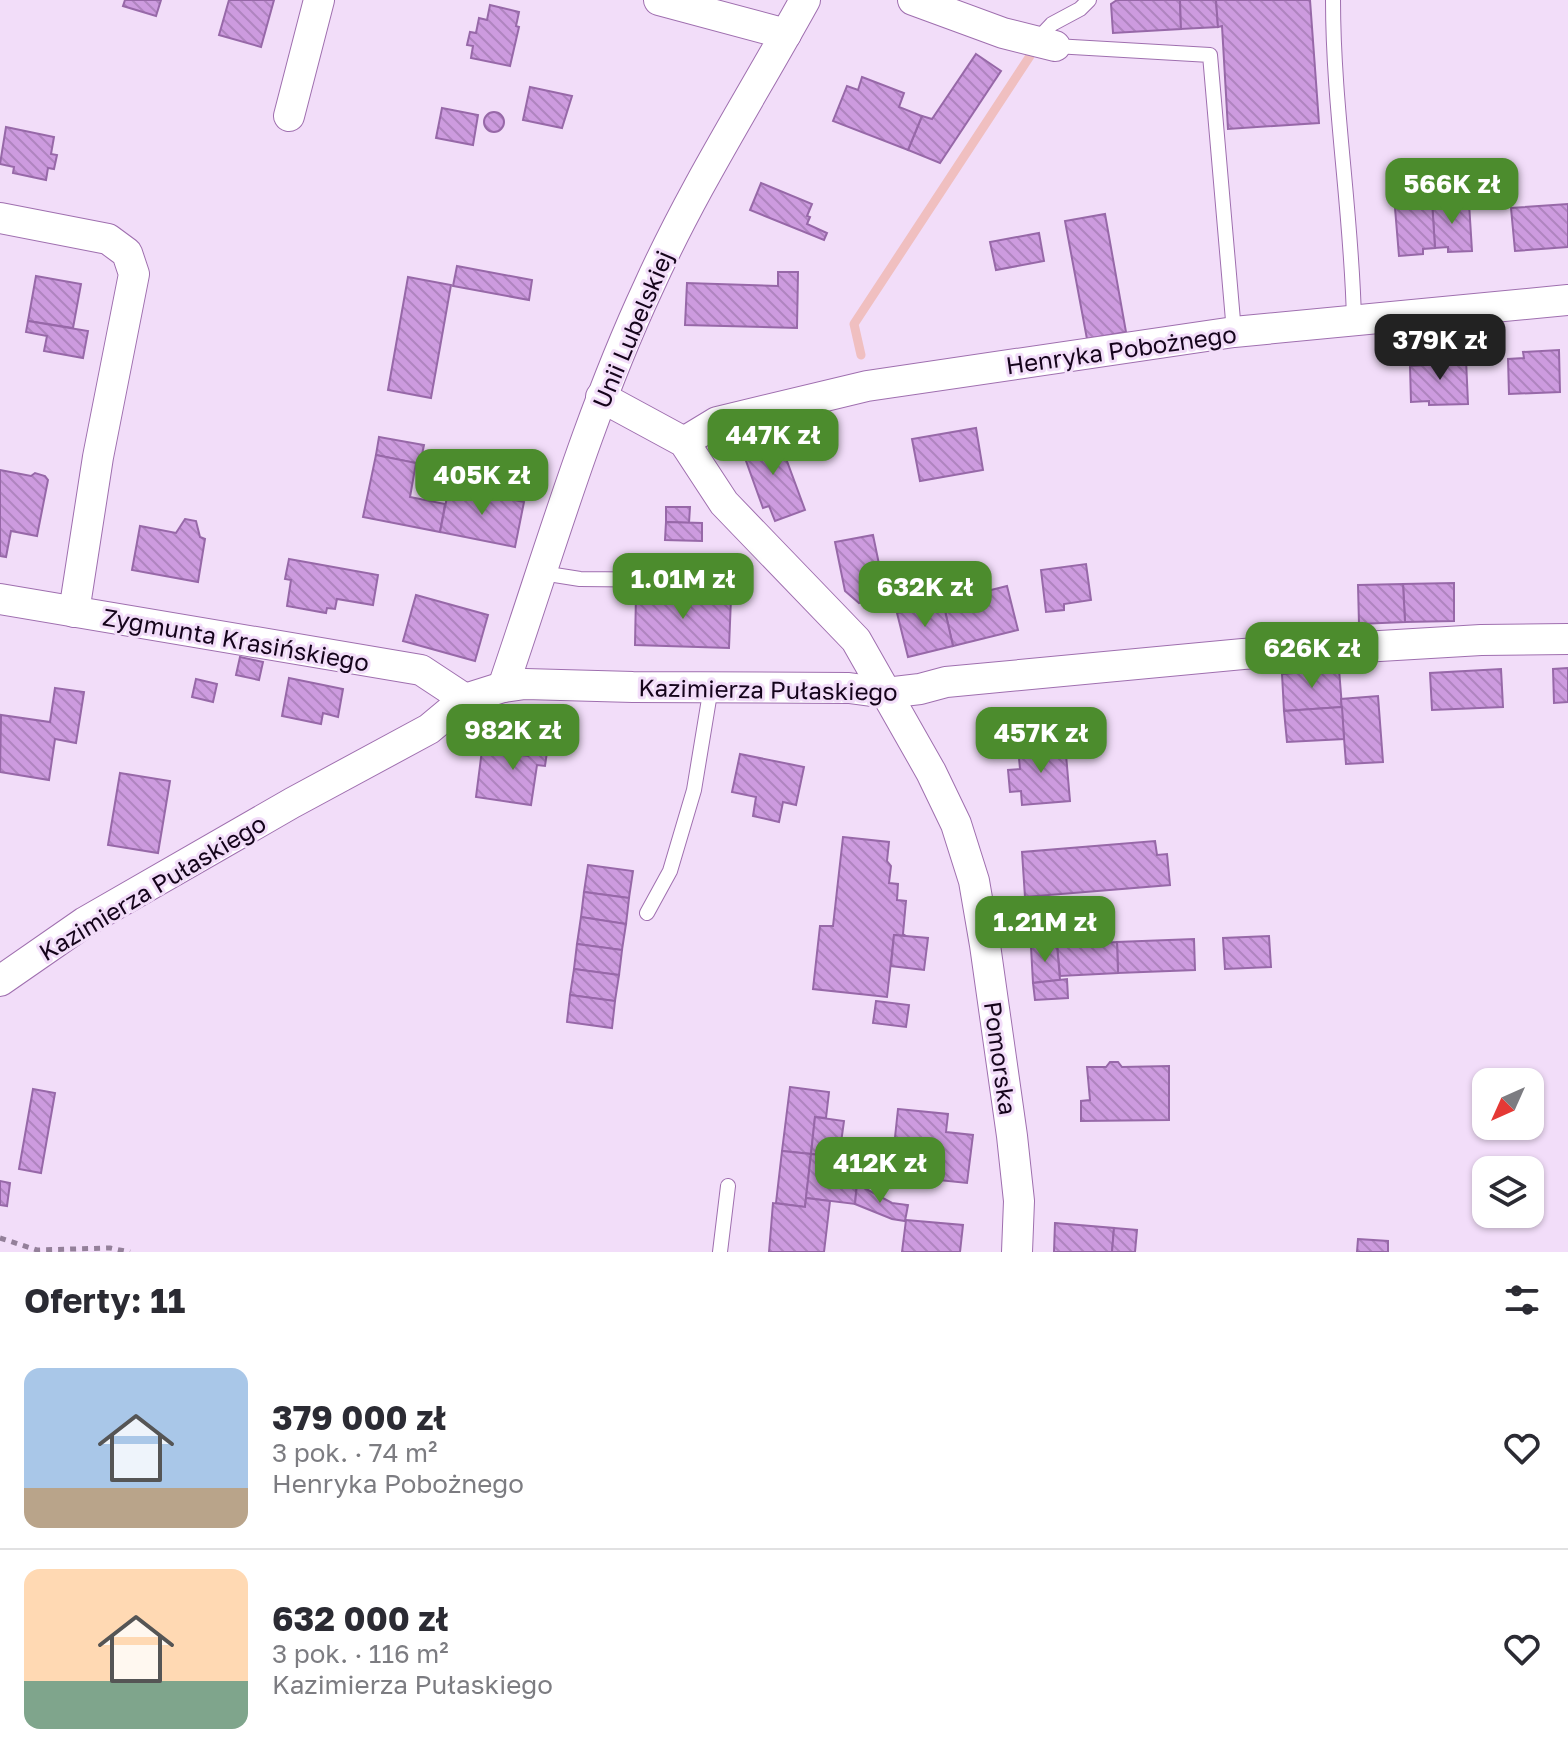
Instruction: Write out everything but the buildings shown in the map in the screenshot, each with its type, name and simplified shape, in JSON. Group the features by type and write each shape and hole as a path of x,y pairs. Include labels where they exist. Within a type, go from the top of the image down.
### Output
{"street":[{"path":"289,116 319,0"},
{"path":"659,0 786,34"},
{"name":"Unii Lubelskiej","path":"503,687 572,474 601,397 679,223 805,0"},
{"path":"913,0 1003,33 1046,44"},
{"path":"0,218 108,239 127,253 134,274 98,457 74,612"},
{"name":"Henryka Pobożnego","path":"684,442 717,422 867,386 1234,332 1568,300"},
{"path":"601,397 684,442"},
{"name":"Pomorska","path":"684,442 724,503 856,640 900,713 956,824 974,881 985,945 1019,1201 1017,1252"},
{"name":"Zygmunta Krasińskiego","path":"0,599 421,670 465,699"},
{"name":"Kazimierza Pułaskiego","path":"0,981 85,922 292,803 429,729 465,699 503,687 525,684 849,688 886,693 960,680 1243,654 1467,640 1568,639"}],"lane":[{"path":"1089,0 1080,9 1052,24 1046,44 1210,55 1234,332"},
{"path":"1333,0 1333,56 1353,269 1354,321"},
{"path":"542,573 580,579 679,580"},
{"path":"647,913 670,871 694,790 711,687"},
{"path":"720,1252 728,1186"}],"path":[{"path":"0,1238 37,1250 110,1248 130,1252"}],"waterway":[{"path":"861,355 854,324 1030,56"}]}
